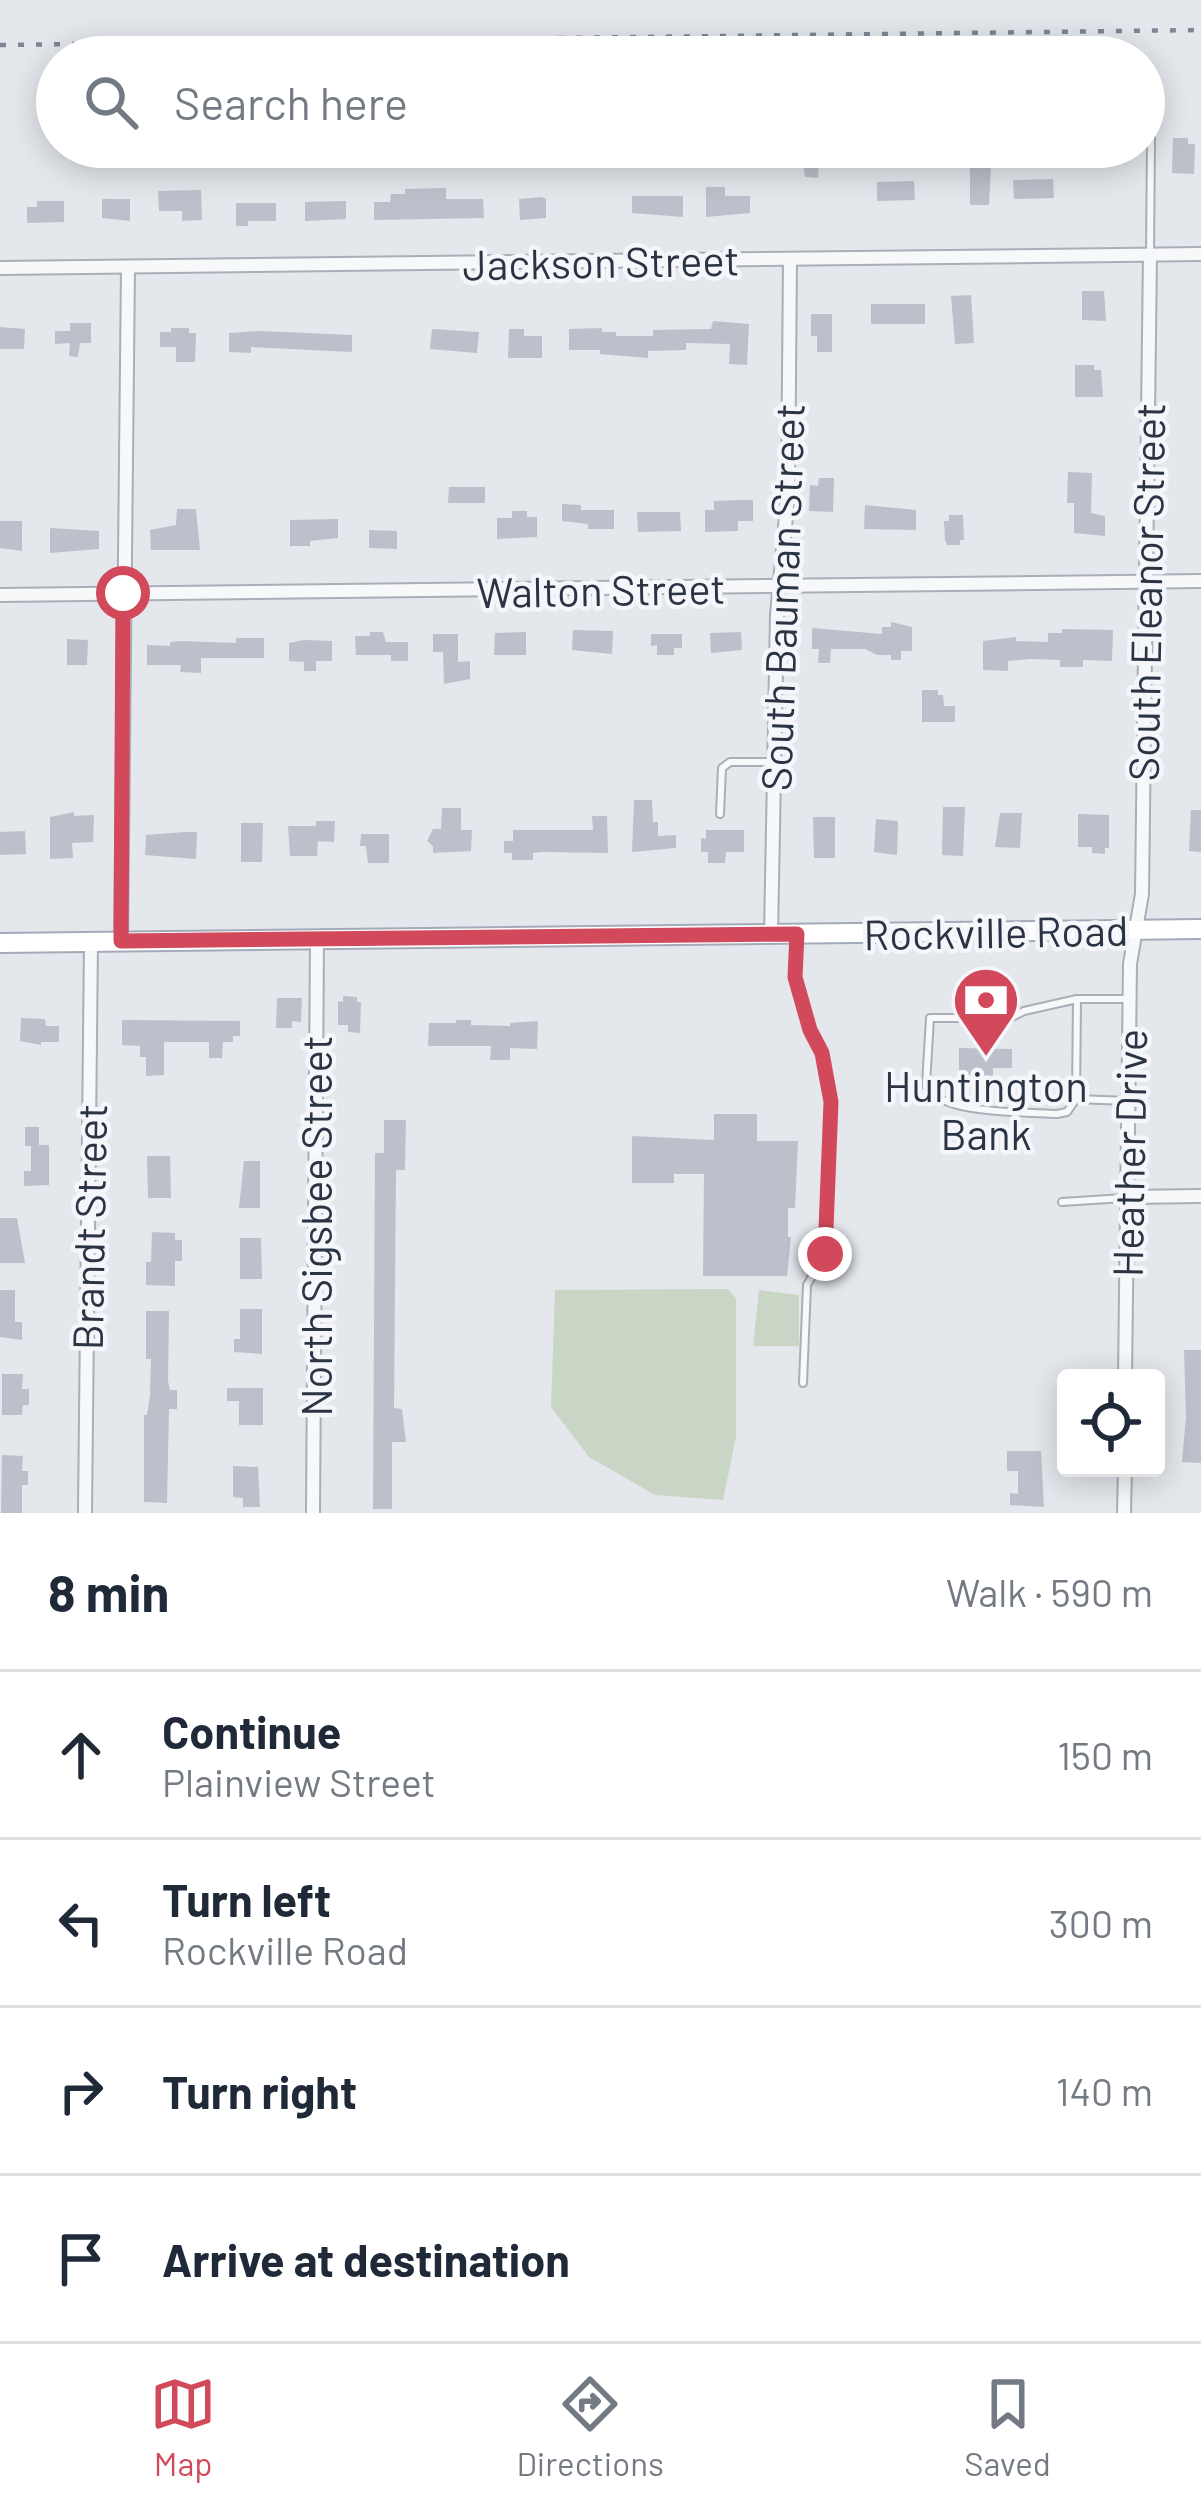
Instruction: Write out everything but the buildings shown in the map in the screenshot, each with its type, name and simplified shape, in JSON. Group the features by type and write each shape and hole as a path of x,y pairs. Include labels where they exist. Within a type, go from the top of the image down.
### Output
{"main road":[{"name":"Rockville Road","path":"0,943 1201,928"}],"street":[{"name":"South Eleanor Street","path":"1137,929 1142,894 1150,254"},
{"name":"Jackson Street","path":"0,268 1201,254"},
{"name":"South Bauman Street","path":"771,934 773,761 788,494 790,259"},
{"path":"121,941 128,267"},
{"name":"Walton Street","path":"0,595 1201,581"},
{"name":"Heather Drive","path":"1125,1369 1130,955 1137,929"},
{"name":"North Sigsbee Street","path":"313,1513 317,939"},
{"name":"Brandt Street","path":"85,1513 92,942"},
{"path":"1127,1197 1201,1196"},
{"path":"1124,1513 1125,1477"}],"lane":[{"path":"1150,254 1151,168"},
{"path":"720,814 722,768 730,762 773,761"},
{"path":"797,934 795,977 810,1030 822,1053 831,1102 825,1254 807,1285 803,1383"},
{"path":"1077,999 1076,1099 1066,1112 989,1110 930,1096 926,1085 930,1018 1010,1018 1077,999 1130,998"},
{"path":"1076,1099 1129,1101"},
{"path":"1062,1202 1127,1197"}],"green space":[{"path":"727,1289 736,1298 736,1437 723,1500 655,1495 589,1457 551,1407 555,1290"},
{"path":"759,1290 799,1295 799,1346 753,1346"}],"railway":[{"path":"721,36 1201,30"},
{"path":"0,45 36,45"}],"place":[{"name":"Huntington Bank","path":"986,1059"}],"route":[{"path":"123,593 121,941 797,934 795,977 810,1030 822,1053 831,1102 825,1254"}]}
